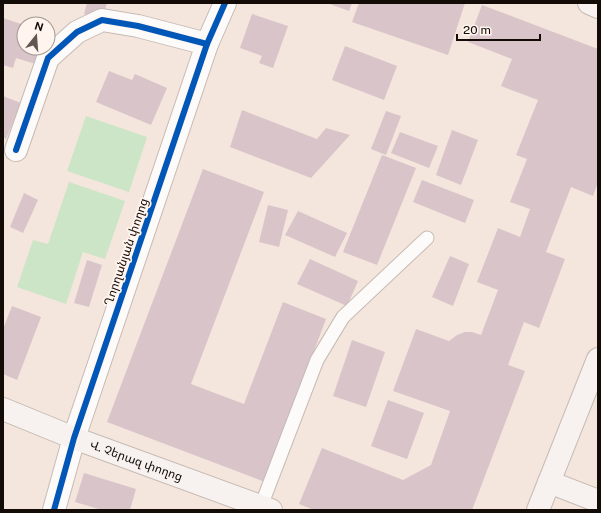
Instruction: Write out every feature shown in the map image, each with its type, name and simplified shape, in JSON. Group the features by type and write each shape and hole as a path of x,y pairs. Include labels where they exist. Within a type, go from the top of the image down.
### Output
{"main road":[{"path":"590,3 598,6"},
{"path":"538,510 598,359"},
{"name":"Վ. Չերազ փողոց","path":"3,410 74,438 266,508"},
{"path":"549,482 598,501"}],"street":[{"name":"Ղորղանյան փողոց","path":"54,510 74,438 207,44 225,3"},
{"path":"16,150 48,58 77,32 102,20 138,26 207,44"}],"lane":[{"path":"266,508 317,360 343,317 427,238"}],"green space":[{"path":"86,116 147,137 129,192 67,171"},
{"path":"69,182 125,201 105,259 83,252 66,304 17,287 33,240 48,244"}],"building":[{"path":"87,3 107,3 102,20 84,14"},
{"path":"327,3 352,3 349,11"},
{"path":"359,3 465,3 448,55 352,22"},
{"path":"482,5 598,49 598,182 593,196 571,187 546,252 565,259 539,328 524,322 508,365 525,371 472,510 314,510 299,504 322,448 403,480 431,465 450,411 393,391 416,329 449,341 457,335 465,332 472,332 481,335 498,290 477,282 498,228 520,237 530,209 510,202 527,159 516,155 538,100 501,86 512,59 468,42"},
{"path":"252,14 288,26 273,68 259,63 262,56 240,48"},
{"path":"3,18 16,22 16,56 45,56 42,66 16,58 13,68 3,65"},
{"path":"345,46 397,66 384,100 332,80"},
{"path":"109,71 132,80 135,74 167,88 151,125 96,102"},
{"path":"3,96 21,103 6,139 3,137"},
{"path":"242,110 317,139 326,128 350,135 311,178 230,147"},
{"path":"386,111 401,116 386,155 371,149"},
{"path":"452,130 478,140 461,185 436,175"},
{"path":"400,132 438,146 429,168 391,153"},
{"path":"382,155 416,168 377,265 343,252"},
{"path":"203,169 264,192 191,384 244,404 283,302 326,319 265,482 107,422"},
{"path":"422,180 474,200 465,223 413,202"},
{"path":"24,193 38,200 23,233 10,227"},
{"path":"268,205 288,210 279,247 259,242"},
{"path":"298,211 347,233 335,257 285,235"},
{"path":"450,256 469,264 453,306 432,297"},
{"path":"310,259 358,281 347,306 297,284"},
{"path":"87,260 102,265 89,307 74,303"},
{"path":"12,306 41,317 17,380 3,374 3,329"},
{"path":"352,340 385,352 366,407 333,396"},
{"path":"388,400 424,413 407,459 371,446"},
{"path":"84,473 136,489 130,510 102,510 75,502"}],"cycle path":[{"path":"54,510 74,438 207,44 225,3"},
{"path":"16,150 48,58 77,32 102,20 138,26 207,44"}]}
